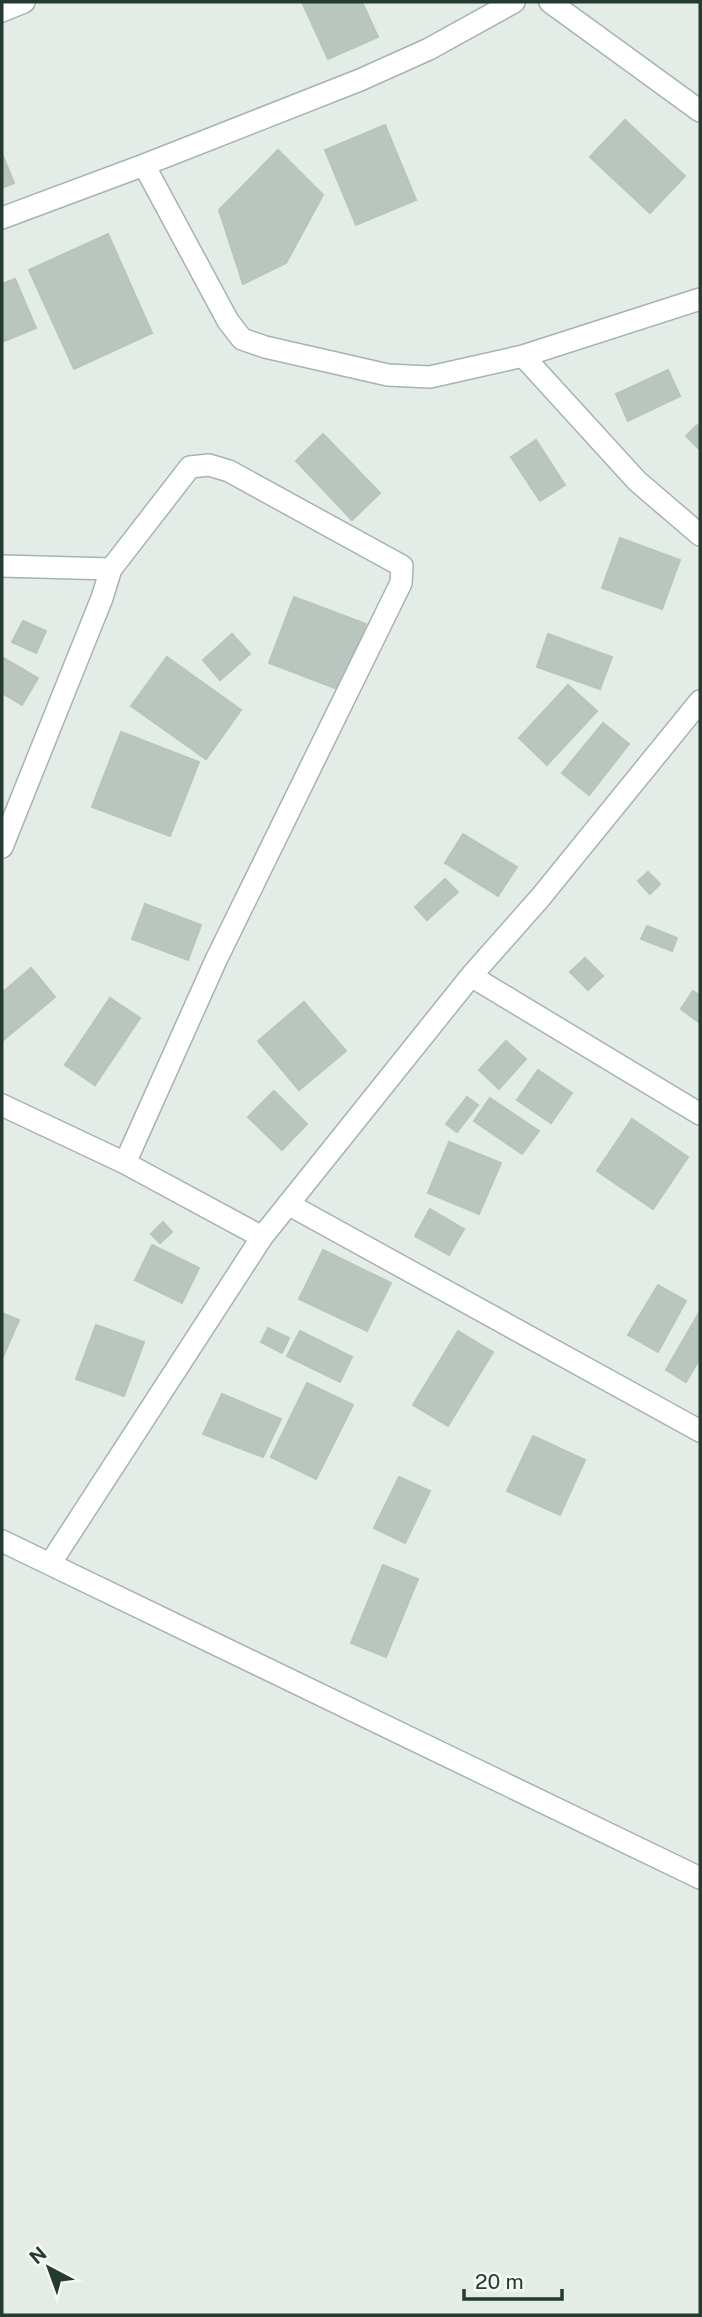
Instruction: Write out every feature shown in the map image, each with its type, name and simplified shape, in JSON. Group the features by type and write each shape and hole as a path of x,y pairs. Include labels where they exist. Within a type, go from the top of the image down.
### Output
{"street":[{"path":"2,11 24,2"},
{"path":"2,218 144,166 360,80 429,48 514,2"},
{"path":"550,2 700,111"},
{"path":"144,166 228,321 242,339 265,347 388,375 430,377 523,356 700,299"},
{"path":"523,356 637,481 700,536"},
{"path":"2,848 111,569 190,467 209,465 239,476 402,566 401,583 216,960 125,1163"},
{"path":"2,566 111,569"},
{"path":"50,1564 262,1237 471,976 549,887 700,701"},
{"path":"471,976 700,1114"},
{"path":"2,1105 125,1163 262,1237"},
{"path":"288,1203 700,1431"},
{"path":"2,1541 700,1878"}],"building":[{"path":"302,2 362,2 378,37 328,59"},
{"path":"625,120 685,176 650,213 590,157"},
{"path":"385,125 416,200 356,225 325,150"},
{"path":"278,150 323,195 286,263 243,284 219,210"},
{"path":"2,154 14,183 2,188"},
{"path":"108,234 152,333 74,369 29,270"},
{"path":"15,279 36,328 2,342 2,284"},
{"path":"668,370 680,396 628,421 616,394"},
{"path":"697,425 700,429 700,450 686,436"},
{"path":"323,434 380,493 352,520 296,461"},
{"path":"536,440 565,485 540,501 511,457"},
{"path":"620,538 680,560 662,609 602,588"},
{"path":"294,597 366,624 340,690 269,663"},
{"path":"23,621 46,631 36,653 12,642"},
{"path":"232,634 250,654 220,680 203,660"},
{"path":"548,634 612,657 600,689 537,667"},
{"path":"2,657 38,678 22,705 2,693"},
{"path":"167,657 241,710 206,759 131,706"},
{"path":"568,685 597,711 547,765 519,738"},
{"path":"603,723 629,744 589,795 562,773"},
{"path":"121,732 199,762 170,836 92,807"},
{"path":"463,834 517,867 498,896 445,863"},
{"path":"648,872 660,884 650,894 638,881"},
{"path":"445,879 458,892 427,920 415,907"},
{"path":"145,904 201,925 188,960 132,939"},
{"path":"647,926 677,938 672,951 641,939"},
{"path":"585,958 603,976 588,990 570,972"},
{"path":"31,968 55,997 2,1041 2,993"},
{"path":"693,991 700,996 700,1023 681,1009"},
{"path":"110,998 140,1018 95,1085 65,1065"},
{"path":"304,1002 346,1051 299,1090 258,1041"},
{"path":"506,1041 526,1059 499,1089 479,1070"},
{"path":"538,1070 572,1093 551,1123 517,1100"},
{"path":"274,1091 307,1124 282,1150 248,1117"},
{"path":"467,1097 478,1105 457,1132 446,1124"},
{"path":"490,1098 539,1131 522,1154 474,1121"},
{"path":"632,1119 688,1157 653,1209 597,1171"},
{"path":"449,1142 501,1163 479,1214 428,1193"},
{"path":"430,1209 464,1229 449,1255 415,1236"},
{"path":"163,1222 172,1232 160,1243 151,1234"},
{"path":"152,1245 199,1268 182,1303 135,1280"},
{"path":"323,1250 391,1283 367,1331 299,1299"},
{"path":"658,1285 686,1301 658,1352 628,1335"},
{"path":"700,1311 700,1358 686,1382 666,1370"},
{"path":"2,1313 19,1320 2,1359"},
{"path":"96,1325 144,1342 124,1396 76,1379"},
{"path":"268,1328 289,1338 282,1353 261,1342"},
{"path":"300,1331 352,1357 340,1382 287,1356"},
{"path":"458,1331 493,1352 448,1426 413,1405"},
{"path":"307,1383 353,1405 316,1479 271,1457"},
{"path":"222,1394 281,1419 263,1457 203,1434"},
{"path":"533,1436 585,1460 560,1515 507,1491"},
{"path":"399,1477 430,1491 405,1543 374,1528"},
{"path":"383,1565 418,1579 386,1657 351,1643"}]}
